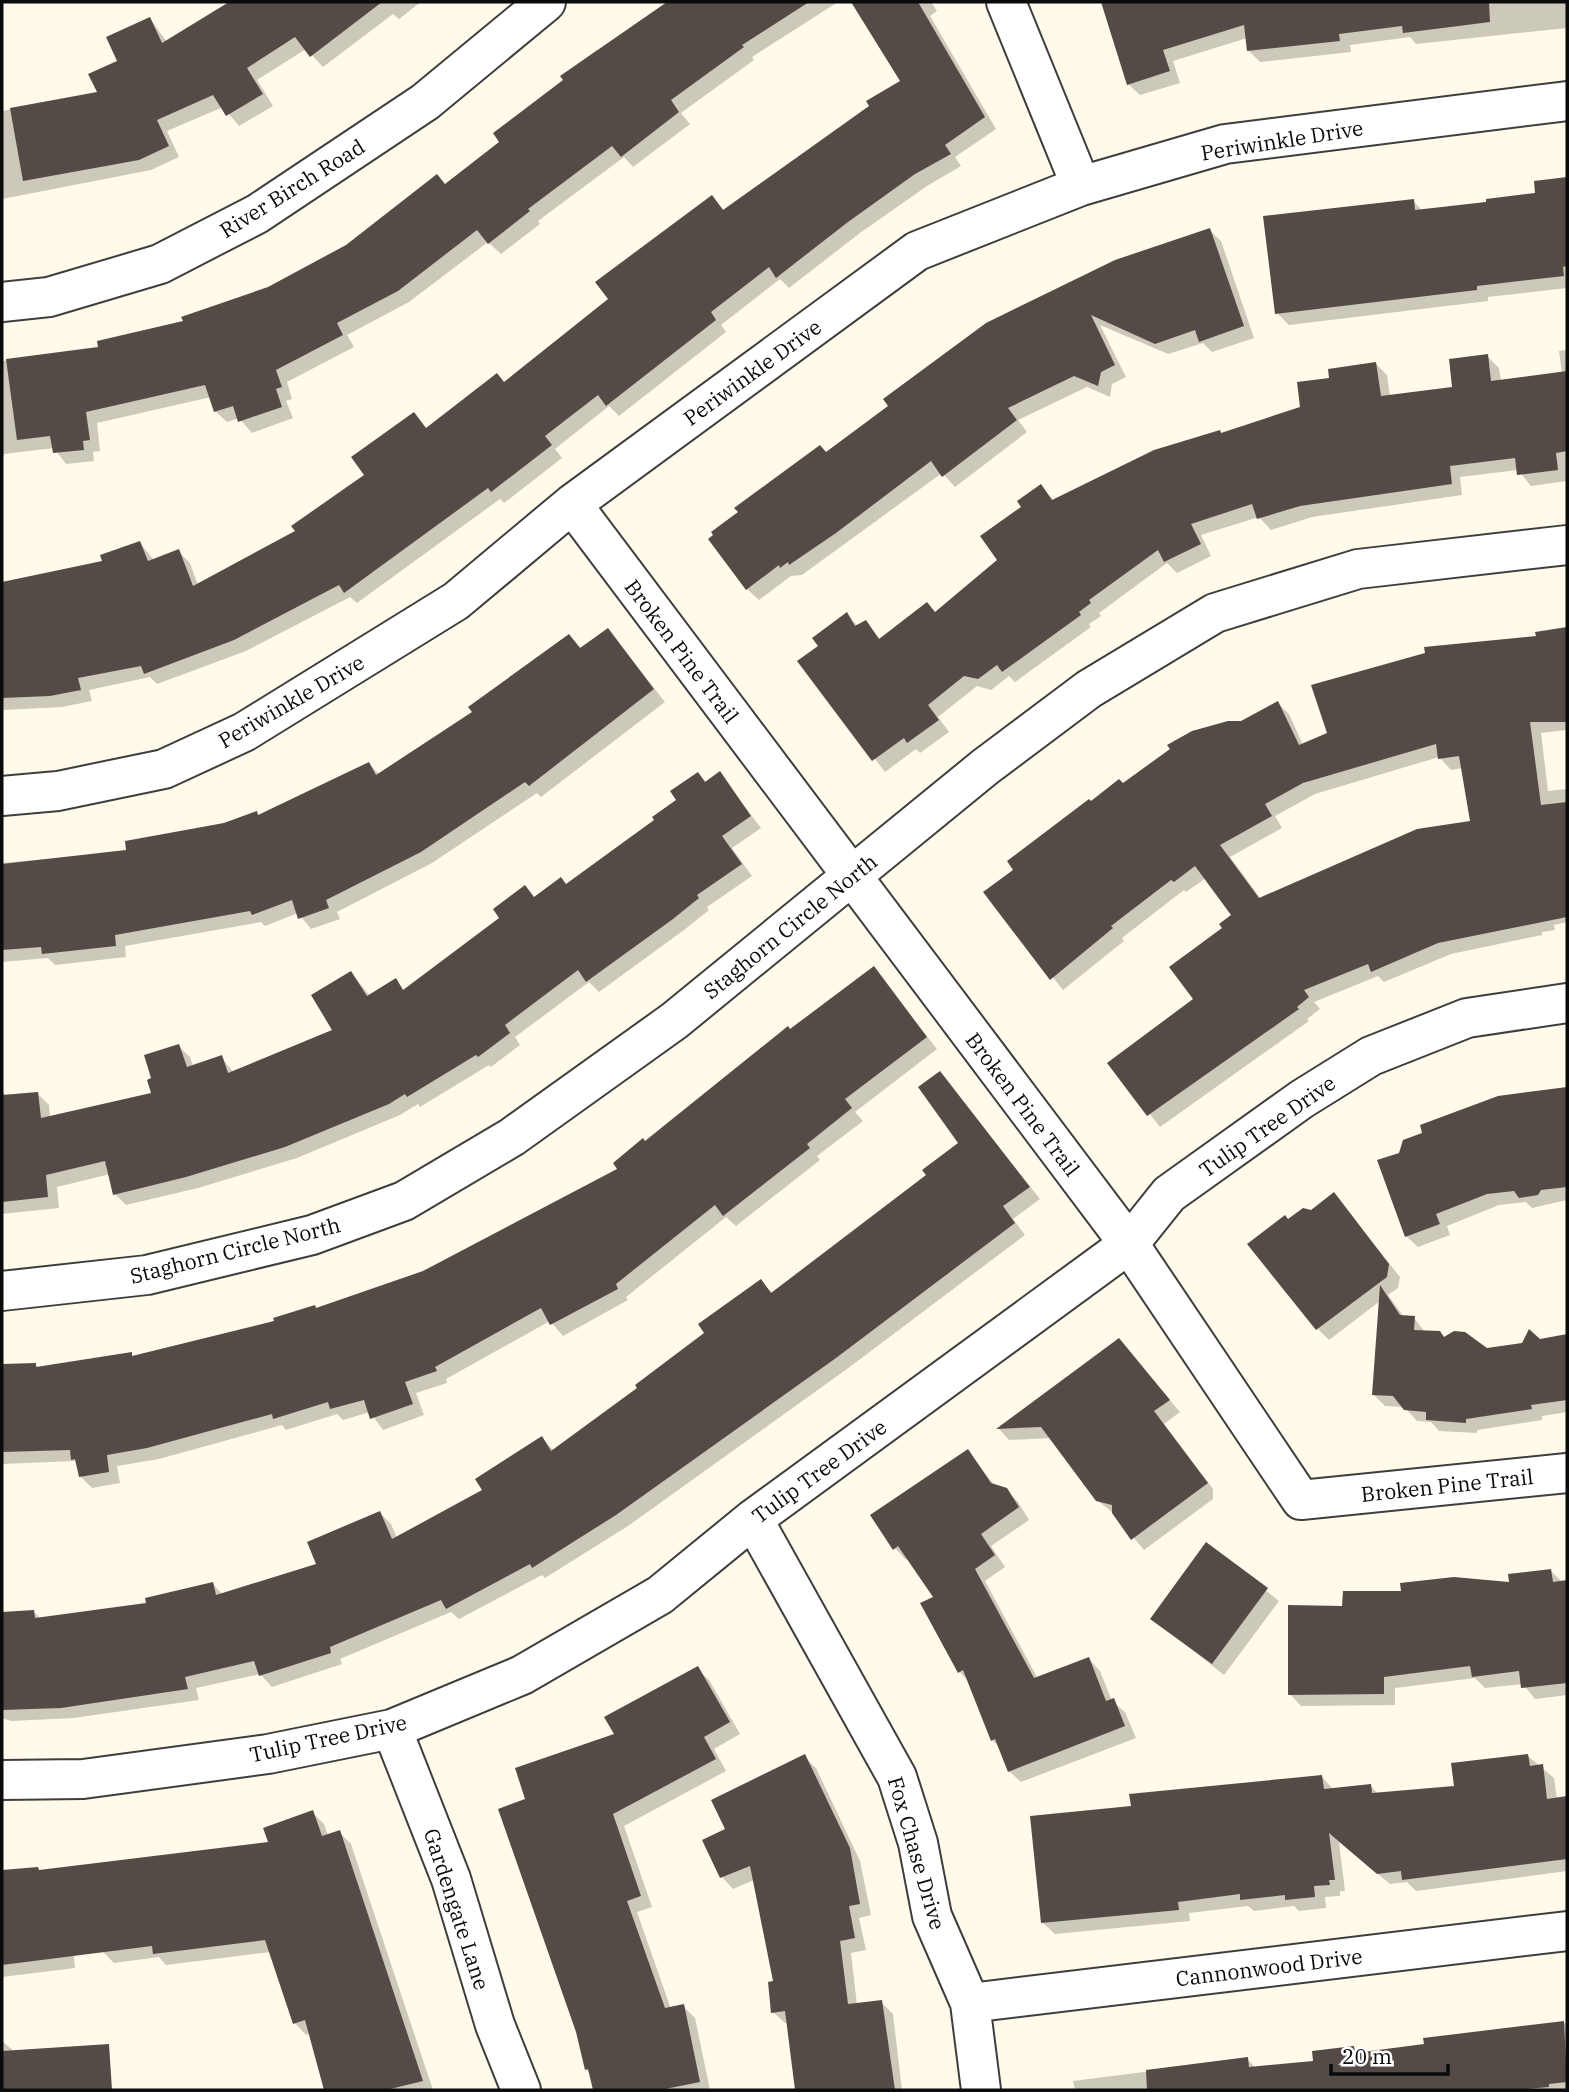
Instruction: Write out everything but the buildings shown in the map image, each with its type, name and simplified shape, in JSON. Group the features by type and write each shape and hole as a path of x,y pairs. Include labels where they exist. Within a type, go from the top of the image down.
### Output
{"street":[{"name":"River Birch Road","path":"2,302 49,296 160,264 257,214 425,102 546,2"},
{"path":"1006,2 1081,186"},
{"name":"Periwinkle Drive","path":"2,796 58,792 164,769 244,732 456,601 572,504 917,251 1081,186 1225,144 1567,101"},
{"name":"Broken Pine Trail","path":"572,504 1129,1244 1301,1500 1567,1473"},
{"name":"Staghorn Circle North","path":"2,1291 147,1275 312,1235 404,1201 512,1137 674,1020 985,766 1089,689 1215,613 1358,569 1567,545"},
{"name":"Tulip Tree Drive","path":"2,1780 109,1776 268,1754 392,1729 522,1675 660,1595 753,1519 1129,1244 1169,1194 1302,1099 1371,1056 1467,1018 1567,1003"},
{"name":"Fox Chase Drive","path":"753,1519 897,1777 918,1843 932,1916 970,2003 981,2090"},
{"name":"Gardengate Lane","path":"392,1729 451,1879 495,2025 521,2090"},
{"name":"Cannonwood Drive","path":"970,2003 1567,1931"}]}
